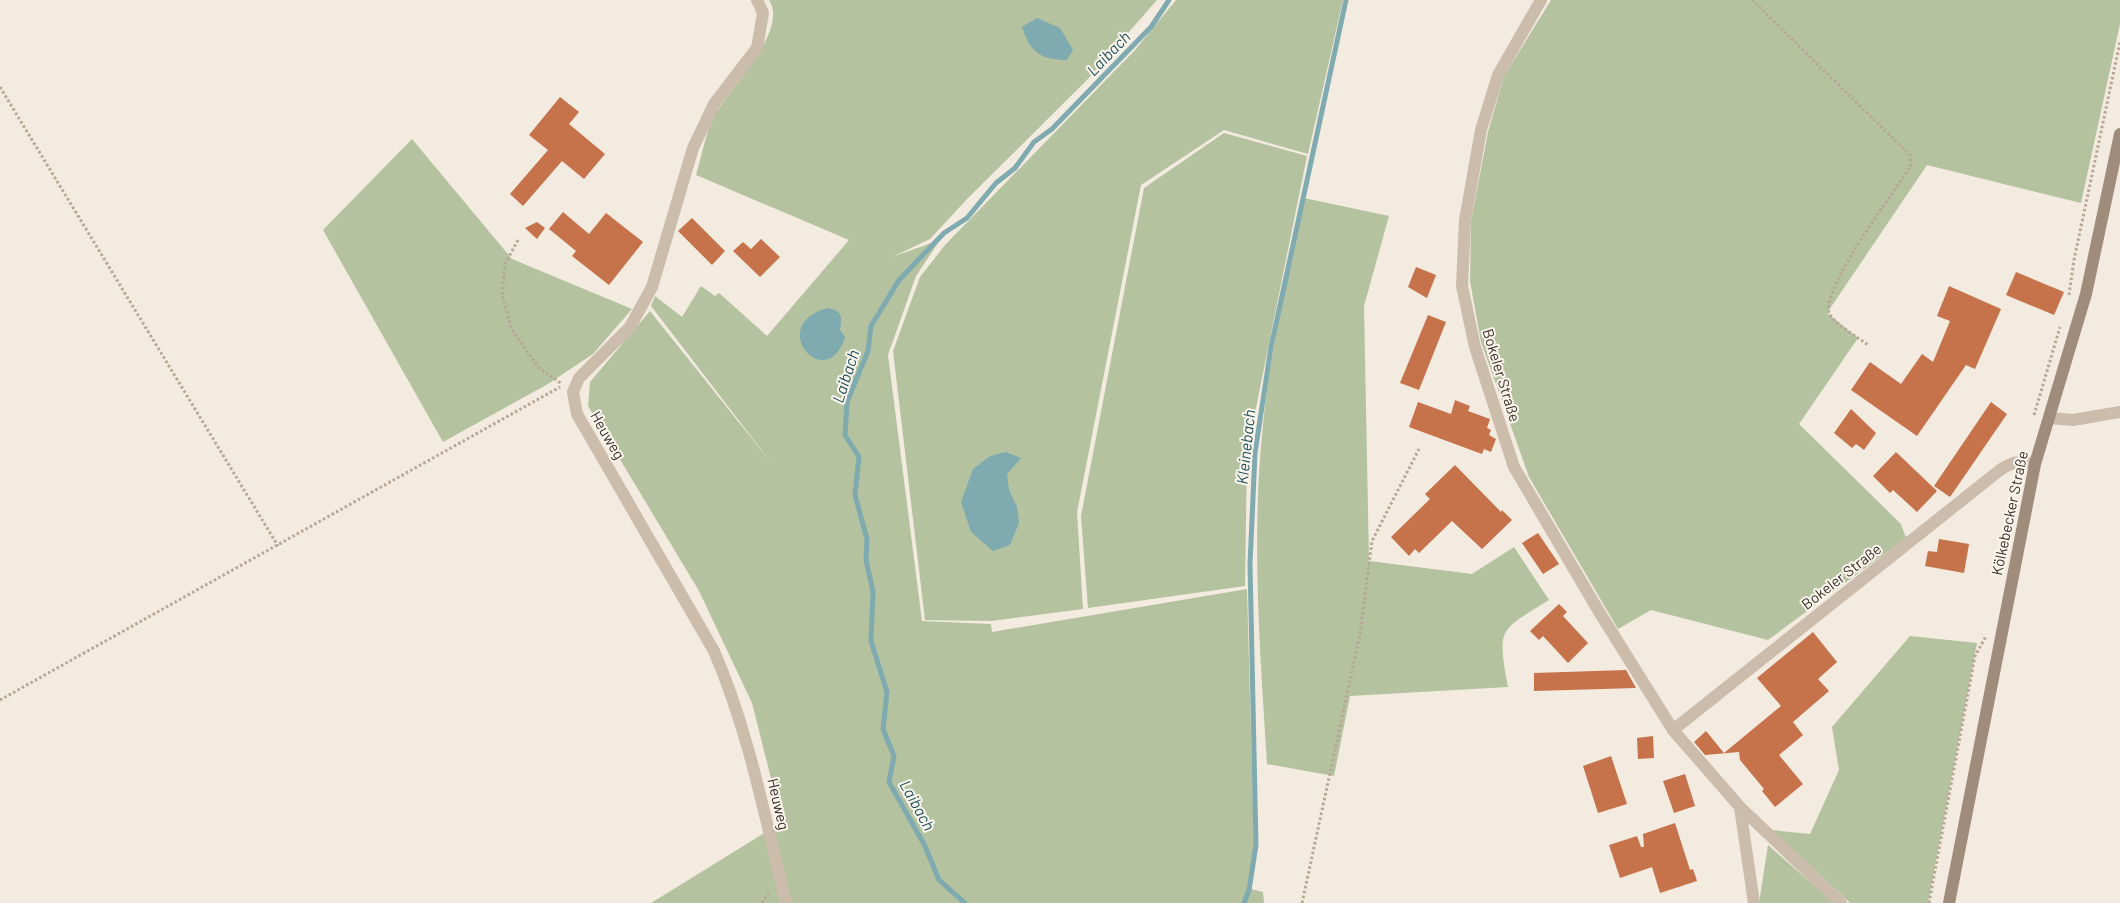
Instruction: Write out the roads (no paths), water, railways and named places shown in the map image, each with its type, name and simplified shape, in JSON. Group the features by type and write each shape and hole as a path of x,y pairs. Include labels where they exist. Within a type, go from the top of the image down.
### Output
{"main road":[{"name":"Kölkebecker Straße","path":"1949,903 2035,464 2086,294 2120,134"}],"street":[{"name":"Heuweg","path":"757,0 763,13 757,48 714,104 693,148 652,287 630,327 569,386 573,392 577,414 714,651 731,691 747,739 786,903"},
{"name":"Bokeler Straße","path":"1541,0 1498,75 1481,130 1465,220 1462,286 1475,347 1514,467 1598,610 1672,730 1740,807 1841,903"},
{"path":"2049,418 2073,420 2120,412"},
{"name":"Bokeler Straße","path":"1672,730 2000,470 2010,464 2021,461 2035,464"},
{"path":"1740,807 1754,903"}],"water":[{"path":"1037,18 1060,28 1073,50 1067,60 1043,56 1029,43 1022,27"},
{"path":"828,308 839,313 841,319 840,330 845,337 836,353 826,360 815,358 806,351 801,340 801,328 810,317"},
{"path":"1006,452 1021,458 1007,474 1009,490 1017,507 1019,523 1010,545 993,551 971,532 961,502 973,469 990,456"}],"waterway":[{"name":"Laibach","path":"965,903 939,880 925,846 889,782 894,756 883,729 887,692 871,641 873,592 866,560 867,539 855,495 859,457 845,435 847,402 868,351 871,326 899,280 944,233 967,218 996,183 1015,168 1034,142 1052,129 1151,27 1169,0"},
{"name":"Kleinebach","path":"1244,903 1249,890 1256,845 1250,564 1255,453 1271,347 1346,0"}]}
